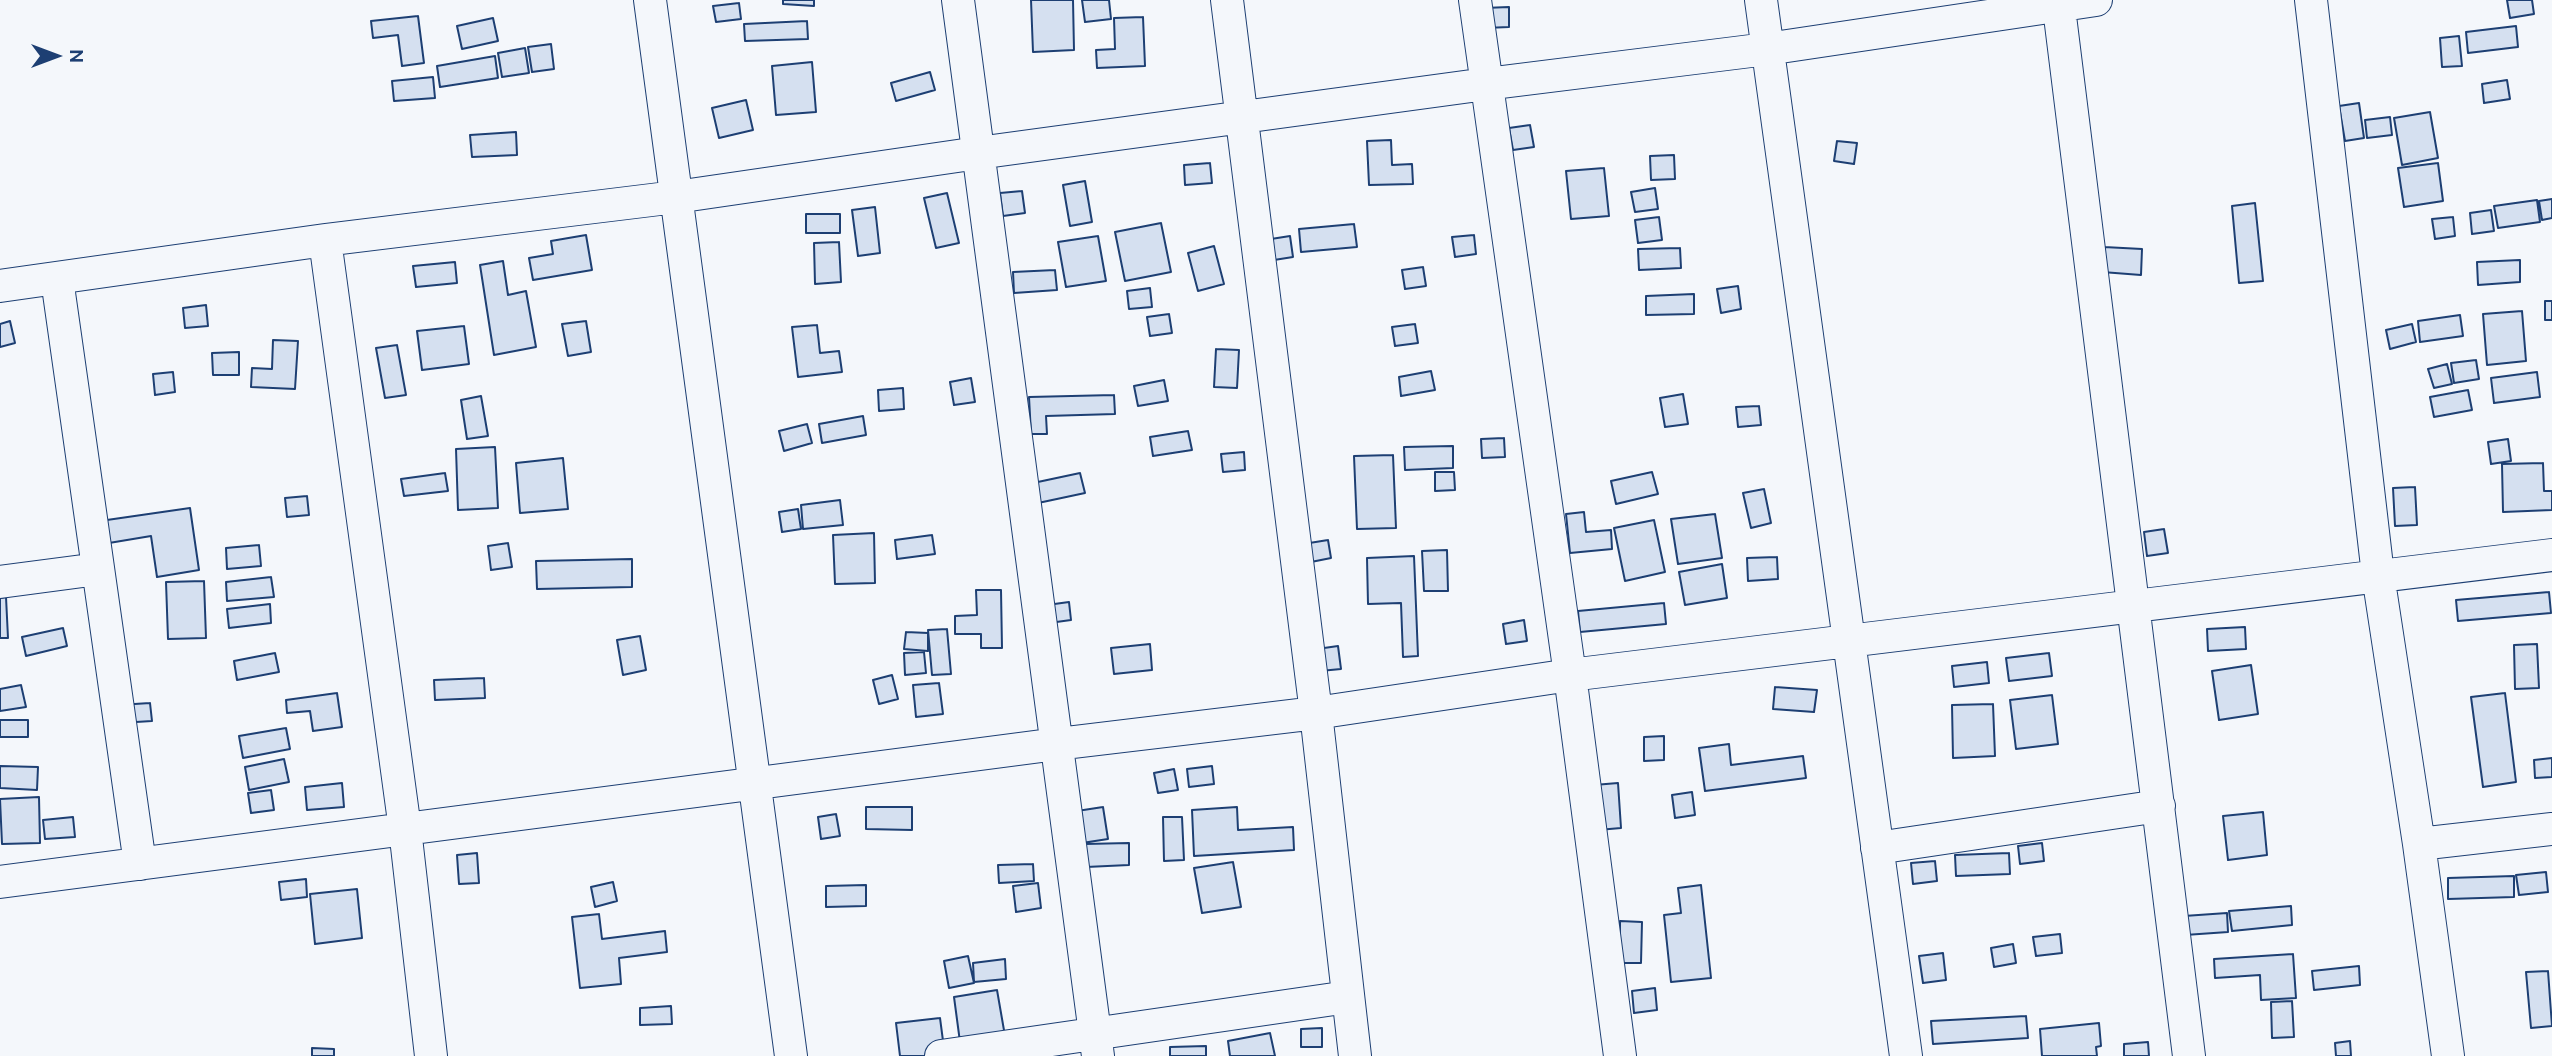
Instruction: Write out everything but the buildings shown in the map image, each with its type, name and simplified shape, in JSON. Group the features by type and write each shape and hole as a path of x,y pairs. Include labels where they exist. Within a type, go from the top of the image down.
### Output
{"street":[{"path":"650,0 791,1056"},
{"path":"958,0 1096,1045"},
{"path":"1227,0 1356,1056"},
{"path":"1475,0 1570,675 1620,1056"},
{"path":"1761,0 1906,1056"},
{"path":"0,286 325,240 676,197 1486,83 1767,49 2058,3 2096,0"},
{"path":"2311,0 2378,576 2448,1056"},
{"path":"2058,3 2189,1056"},
{"path":"325,240 405,829 431,1056"},
{"path":"57,278 140,863"},
{"path":"0,882 1056,744 1316,713 1570,675 1848,639 2552,555"},
{"path":"0,582 98,569"},
{"path":"1877,848 2158,806"},
{"path":"2419,845 2552,829"},
{"path":"941,1056 1096,1045 1348,998"}]}
